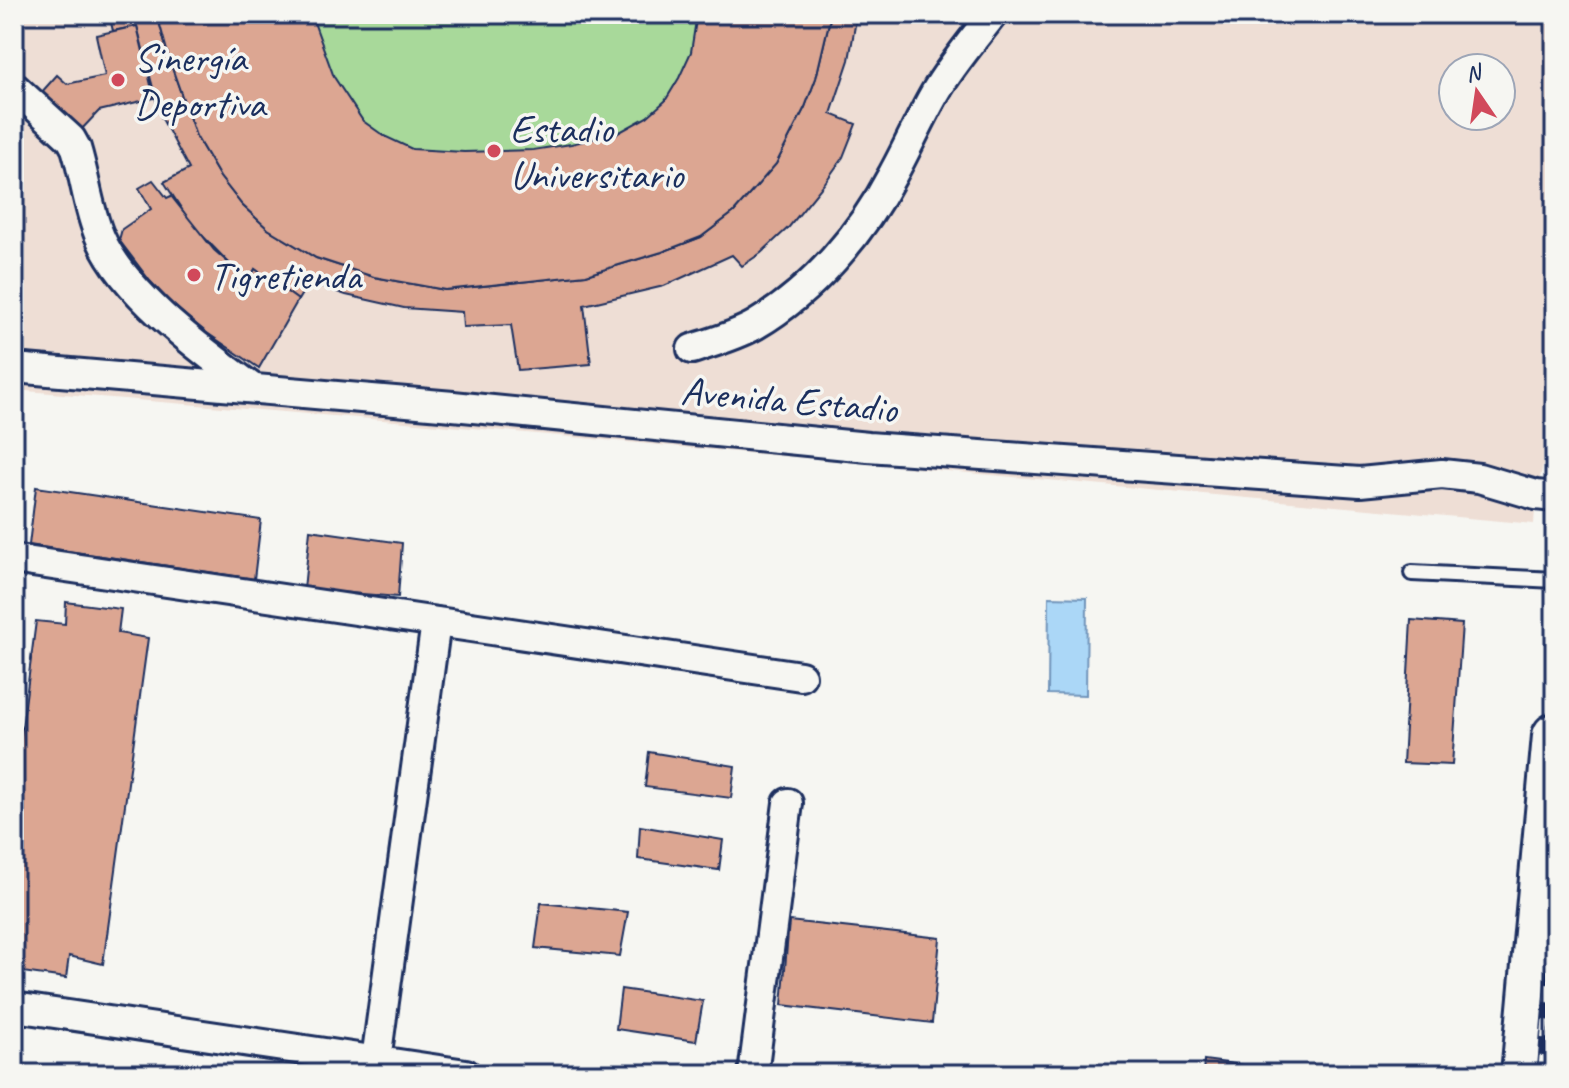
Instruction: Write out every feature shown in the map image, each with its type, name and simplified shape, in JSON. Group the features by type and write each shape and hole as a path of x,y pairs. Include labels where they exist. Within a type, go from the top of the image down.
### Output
{"highway":[{"path":"1524,1074 1555,736"}],"street":[{"path":"692,349 754,326 807,286 826,266 863,224 893,175 936,91 993,14"},
{"path":"14,87 71,139 100,238 114,261 163,317 192,343 253,388"},
{"name":"Avenida Estadio","path":"14,368 922,451 1360,482 1423,473 1442,474 1479,478 1536,495 1555,497"},
{"path":"19,560 801,676"},
{"path":"376,1060 436,622"},
{"path":"753,1074 788,803"},
{"path":"14,1007 466,1074"}],"lane":[{"path":"1412,573 1555,580"}],"shaded area":[{"path":"14,14 1555,14 1555,212 1543,465 1534,524 395,421 14,390"}],"green space":[{"name":"Estadio Universitario","path":"157,14 831,14 586,275"}],"water":[{"path":"1049,597 1087,598 1086,695 1048,694"}],"building":[{"path":"109,14 157,14 196,136 220,177 242,205 268,229 316,258 374,277 445,290 586,275 701,237 734,212 776,164 816,78 831,14 857,14 849,60 831,114 856,124 843,157 824,184 789,227 761,253 742,266 732,255 664,286 584,305 591,364 518,370 511,325 463,327 462,312 404,308 346,295 309,282 298,300 255,269 249,281 234,268 192,225 164,182 189,169 160,115 137,26 113,31"},
{"name":"Estadio Universitario","path":"157,14 311,14 334,77 363,121 384,136 412,149 464,152 533,150 571,144 618,133 647,117 665,101 679,78 691,52 697,14 831,14 816,78 776,164 734,212 701,237 586,275 445,290 374,277 316,258 268,229 242,205 220,177 196,136"},
{"name":"Sinergía Deportiva","path":"137,26 154,98 99,111 80,131 40,94 57,75 67,84 105,76 96,35"},
{"name":"Tigretienda","path":"153,180 167,198 171,196 214,250 249,281 255,269 298,300 259,368 204,331 173,305 119,240 122,229 151,209 139,188"},
{"path":"36,487 261,520 254,579 29,545"},
{"path":"310,530 402,543 398,597 304,589"},
{"path":"66,602 121,609 118,633 148,638 103,964 69,956 66,978 15,971 18,945 14,944 14,789 36,621 65,624"},
{"path":"1411,620 1462,624 1452,765 1403,763"},
{"path":"649,752 735,766 731,798 645,787"},
{"path":"640,826 723,840 719,870 638,859"},
{"path":"541,903 628,912 620,956 535,948"},
{"path":"789,921 940,938 932,1023 782,1005"},
{"path":"621,989 703,1001 696,1041 616,1029"},
{"path":"1204,1060 1313,1074 1203,1074"}],"railway":[{"path":"1541,1074 1555,905"}],"place":[{"name":"Sinergía Deportiva","path":"118,80"},
{"name":"Estadio Universitario","path":"494,151"},
{"name":"Tigretienda","path":"194,275"}]}
